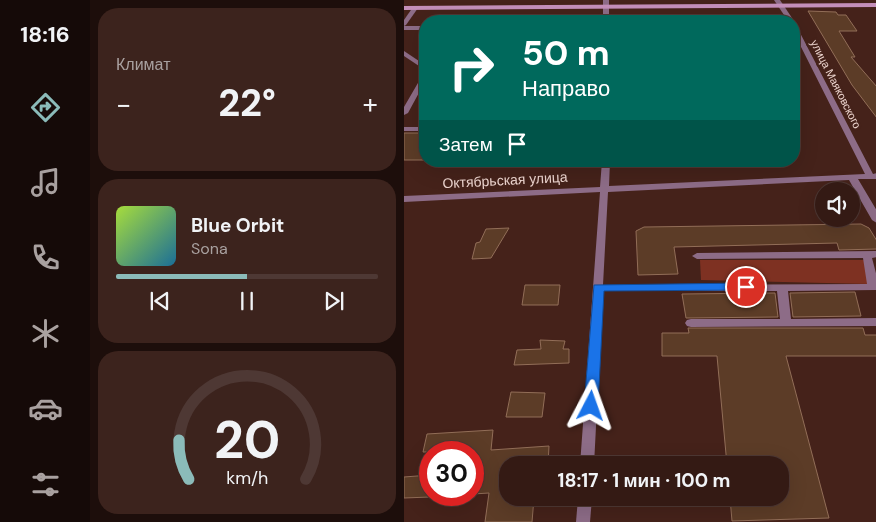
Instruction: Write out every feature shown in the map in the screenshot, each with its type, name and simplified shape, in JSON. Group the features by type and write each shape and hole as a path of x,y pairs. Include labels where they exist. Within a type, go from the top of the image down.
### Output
{"main road":[{"path":"404,8 606,7 779,3 876,5"}],"street":[{"path":"606,0 606,15"},
{"path":"779,3 787,15"},
{"path":"415,8 404,26 419,27"},
{"name":"улица Маяковского","path":"800,39 874,176"},
{"path":"404,53 419,64"},
{"path":"404,113 419,91"},
{"path":"404,129 419,129"},
{"path":"588,456 606,167"},
{"name":"Октябрьская улица","path":"404,199 874,176"},
{"path":"852,177 876,220"},
{"path":"599,288 873,287 872,254 698,256"},
{"path":"782,287 786,323"},
{"path":"691,322 876,322"},
{"path":"583,522 584,506"}],"shaded area":[{"path":"700,260 864,260 868,284 701,280"}],"building":[{"path":"808,11 836,12 838,15 846,15 857,31 839,31 855,57 851,57 877,87 877,118 852,85"},
{"path":"404,133 419,133 419,160 404,160"},
{"path":"860,224 869,228 877,241 877,249 839,250 837,243 674,247 678,274 638,275 636,231 644,227 815,225 815,227 860,227"},
{"path":"509,228 491,258 472,259 476,243 480,242 486,229"},
{"path":"525,285 560,285 558,305 522,305"},
{"path":"855,292 861,316 793,317 790,293"},
{"path":"775,293 778,317 686,318 682,294"},
{"path":"688,328 863,328 865,335 877,335 877,356 786,356 829,518 732,521 731,506 789,506 789,456 726,456 717,356 662,356 662,333 689,333"},
{"path":"540,340 565,341 563,349 569,349 569,363 514,365 517,350 541,349"},
{"path":"511,392 545,393 542,417 506,417"},
{"path":"493,430 491,450 549,446 548,456 499,456 499,506 533,506 532,522 485,522 489,493 484,493 484,441 425,441 427,434"},
{"path":"419,476 419,497 404,498 404,477"}],"route":[{"path":"591,406 599,288 746,287"}]}
